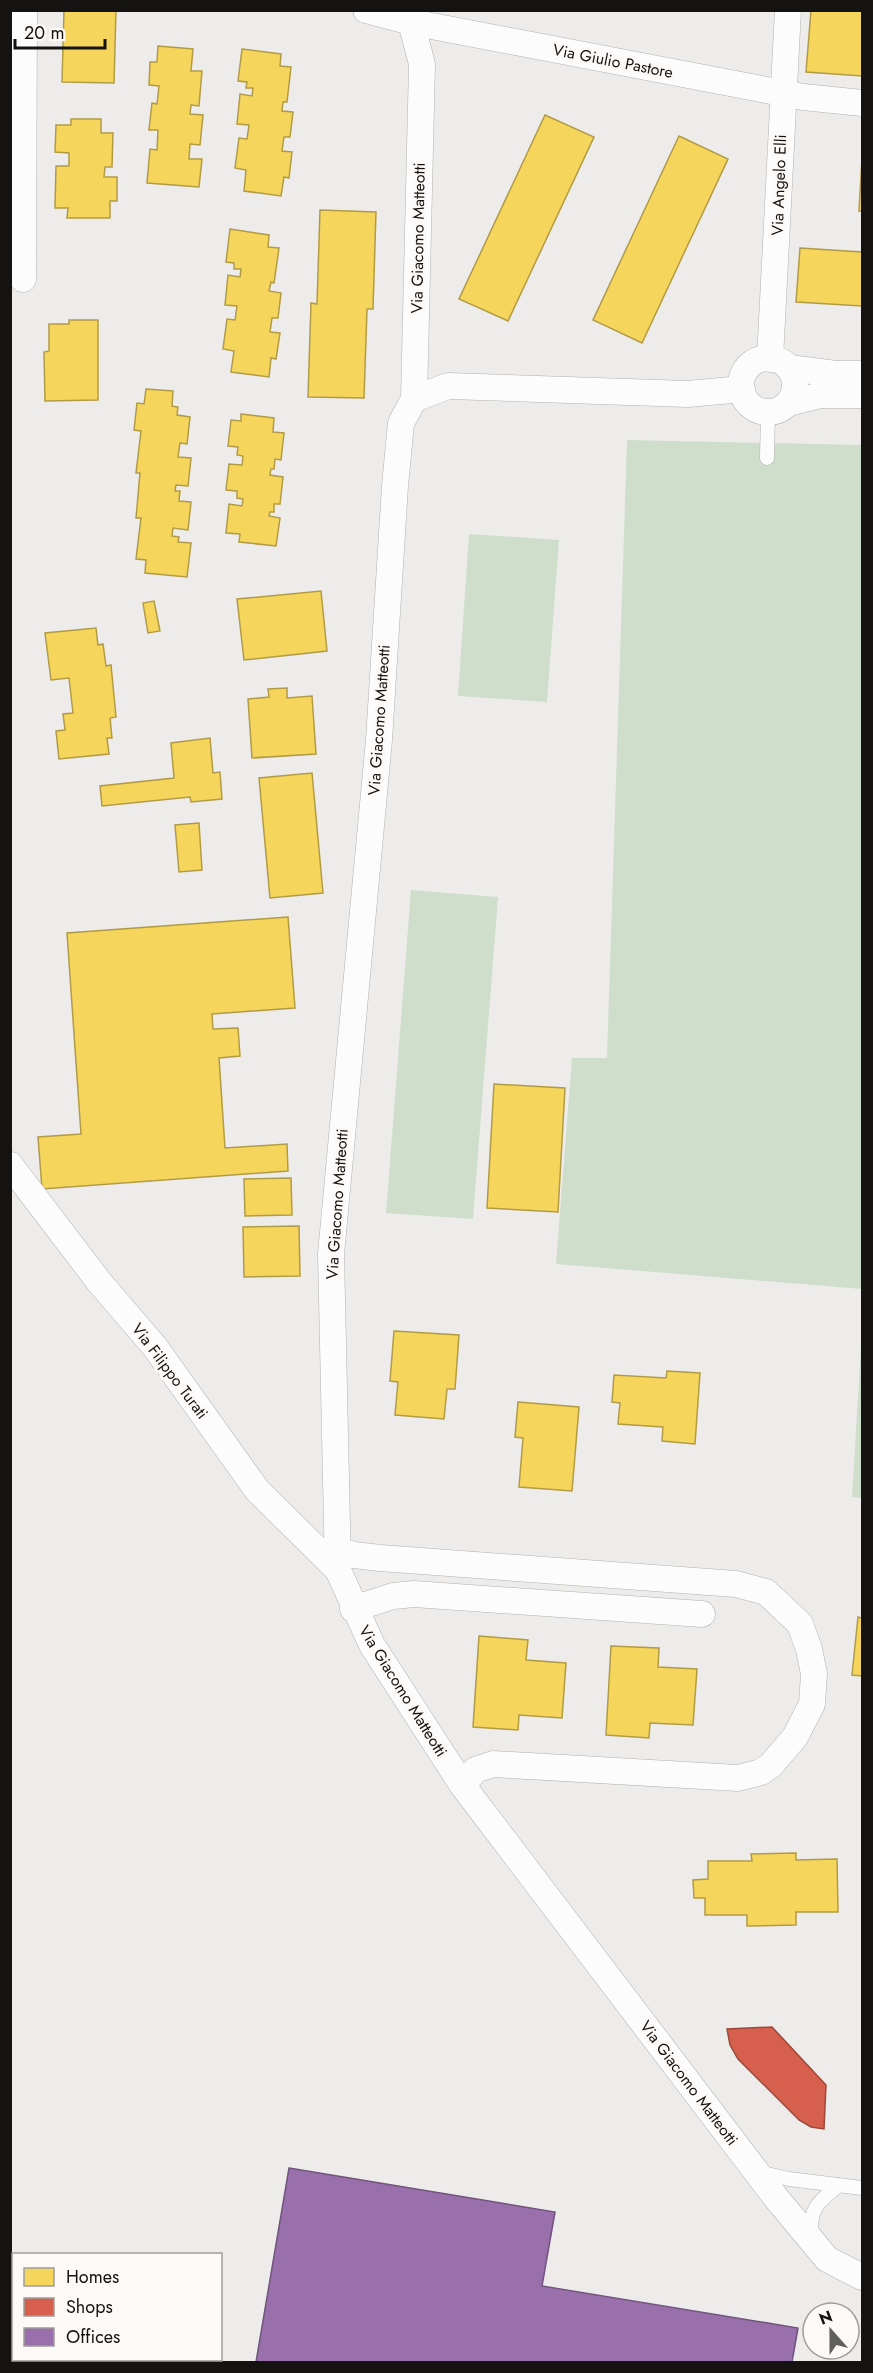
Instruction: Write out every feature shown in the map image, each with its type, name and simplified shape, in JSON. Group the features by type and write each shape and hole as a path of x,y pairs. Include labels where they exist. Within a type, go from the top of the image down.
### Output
{"street":[{"path":"24,10 24,279"},
{"name":"Via Giulio Pastore","path":"366,10 411,22 783,92 803,98 862,104"},
{"name":"Via Angelo Elli","path":"779,363 783,92 788,10"},
{"name":"Via Giacomo Matteotti","path":"411,22 422,64 414,399 401,423 379,740 331,1254 337,1560 353,1609 372,1645 463,1786 756,2172 813,2243 827,2259 862,2277"},
{"path":"862,374 836,374 779,363 755,362 749,367 742,381 742,389 749,405 779,407 821,395 862,395"},
{"path":"779,363 795,382 779,407"},
{"path":"414,399 448,386 688,394 742,389"},
{"name":"Via Filippo Turati","path":"10,1165 100,1283 155,1347 257,1490 337,1560"},
{"path":"337,1560 354,1555 736,1584 766,1592 800,1624 809,1649 814,1674 812,1704 795,1737 771,1766 761,1772 738,1778 493,1764 476,1770 463,1786"},
{"path":"353,1609 393,1596 414,1594 702,1614"},
{"name":"Via Giacomo Matteotti","path":"837,2265 862,2296"}],"lane":[{"path":"767,458 779,407"},
{"path":"756,2172 862,2188"},
{"path":"813,2243 810,2222 815,2204 839,2186"}],"green space":[{"path":"627,440 862,445 862,1289 556,1264 572,1058 607,1058"},
{"path":"469,534 559,540 547,702 458,696"},
{"path":"411,890 498,897 473,1219 386,1213"},
{"path":"862,1347 862,1498 852,1497"}],"building: Homes":[{"path":"64,10 116,10 114,83 62,82"},
{"path":"811,10 862,10 862,76 806,72"},
{"path":"158,46 193,49 191,71 202,71 199,106 191,105 190,114 203,115 200,145 190,144 189,159 202,159 199,187 147,183 150,149 157,150 158,130 149,130 152,103 157,104 159,86 149,85 150,62 157,62"},
{"path":"242,49 281,54 280,66 291,67 287,102 283,102 282,111 293,112 290,137 284,137 282,151 292,152 289,178 284,177 281,196 244,191 246,170 235,168 239,138 247,139 249,125 237,124 240,94 252,96 253,88 246,88 247,82 238,81"},
{"path":"545,115 594,137 508,321 459,299"},
{"path":"71,119 101,119 101,133 113,133 112,167 105,167 104,177 117,177 117,201 110,201 110,218 67,218 68,208 55,208 56,166 69,166 69,153 55,152 56,125 71,125"},
{"path":"679,136 728,159 642,343 593,320"},
{"path":"862,158 862,211 859,211"},
{"path":"320,210 376,212 373,309 367,309 364,398 308,397 311,303 317,304"},
{"path":"230,229 269,235 268,247 279,248 274,283 271,282 269,291 281,293 278,318 272,318 270,332 280,333 276,359 271,358 269,377 231,372 234,351 223,349 227,319 235,320 237,306 225,305 228,275 240,277 241,269 234,269 234,263 226,262"},
{"path":"800,248 862,252 862,306 796,302"},
{"path":"69,320 98,320 98,400 45,401 44,352 49,351 49,324 69,324"},
{"path":"146,389 173,391 172,406 178,407 177,415 190,417 187,444 180,443 178,457 191,458 188,486 176,485 175,491 180,491 179,501 191,502 188,530 173,528 172,536 179,537 178,542 191,543 187,577 145,573 146,560 136,559 141,518 136,518 140,473 136,473 141,431 134,430 137,403 144,404"},
{"path":"241,414 274,418 273,432 284,433 281,460 275,459 274,469 271,469 270,475 283,477 280,504 274,504 274,512 270,512 269,516 280,518 276,546 239,542 240,534 226,533 229,504 242,506 243,499 237,498 237,491 226,490 229,464 242,465 243,456 237,455 238,447 228,446 231,420 241,421"},
{"path":"321,591 327,651 244,660 237,599"},
{"path":"154,601 160,631 148,633 143,603"},
{"path":"96,628 98,645 103,644 106,666 111,665 116,717 110,718 112,738 107,738 109,754 59,759 56,731 65,730 63,714 73,713 69,678 51,680 45,633"},
{"path":"287,688 287,698 312,696 316,754 252,758 248,699 269,697 268,689"},
{"path":"210,738 213,773 220,772 222,799 191,802 190,797 102,806 100,786 174,778 171,743"},
{"path":"312,773 323,893 270,898 259,778"},
{"path":"199,823 202,870 179,872 175,825"},
{"path":"288,917 295,1008 212,1014 213,1029 238,1028 240,1056 219,1058 225,1148 287,1144 288,1171 42,1189 38,1137 81,1134 67,933"},
{"path":"494,1084 565,1088 558,1212 487,1208"},
{"path":"291,1178 292,1215 245,1216 244,1179"},
{"path":"299,1226 300,1276 244,1277 243,1227"},
{"path":"394,1331 459,1335 455,1389 447,1389 444,1419 395,1415 398,1382 390,1381"},
{"path":"667,1371 700,1373 695,1444 662,1441 663,1427 618,1424 620,1403 612,1402 614,1375 666,1378"},
{"path":"518,1402 579,1407 572,1491 519,1487 523,1438 515,1437"},
{"path":"858,1617 862,1618 862,1676 852,1675"},
{"path":"479,1636 528,1640 526,1660 566,1663 562,1718 519,1715 518,1730 473,1727"},
{"path":"611,1646 659,1648 658,1667 697,1669 693,1725 650,1723 649,1738 606,1735"},
{"path":"796,1853 796,1860 837,1859 838,1912 796,1912 796,1925 747,1926 747,1915 705,1915 705,1898 694,1898 693,1880 708,1879 708,1861 752,1861 751,1854"}],"building: Shops":[{"path":"772,2027 826,2085 824,2129 811,2127 799,2120 738,2059 730,2045 727,2029"}],"building: Offices":[{"path":"289,2168 555,2212 542,2286 798,2328 792,2362 256,2362"}]}
